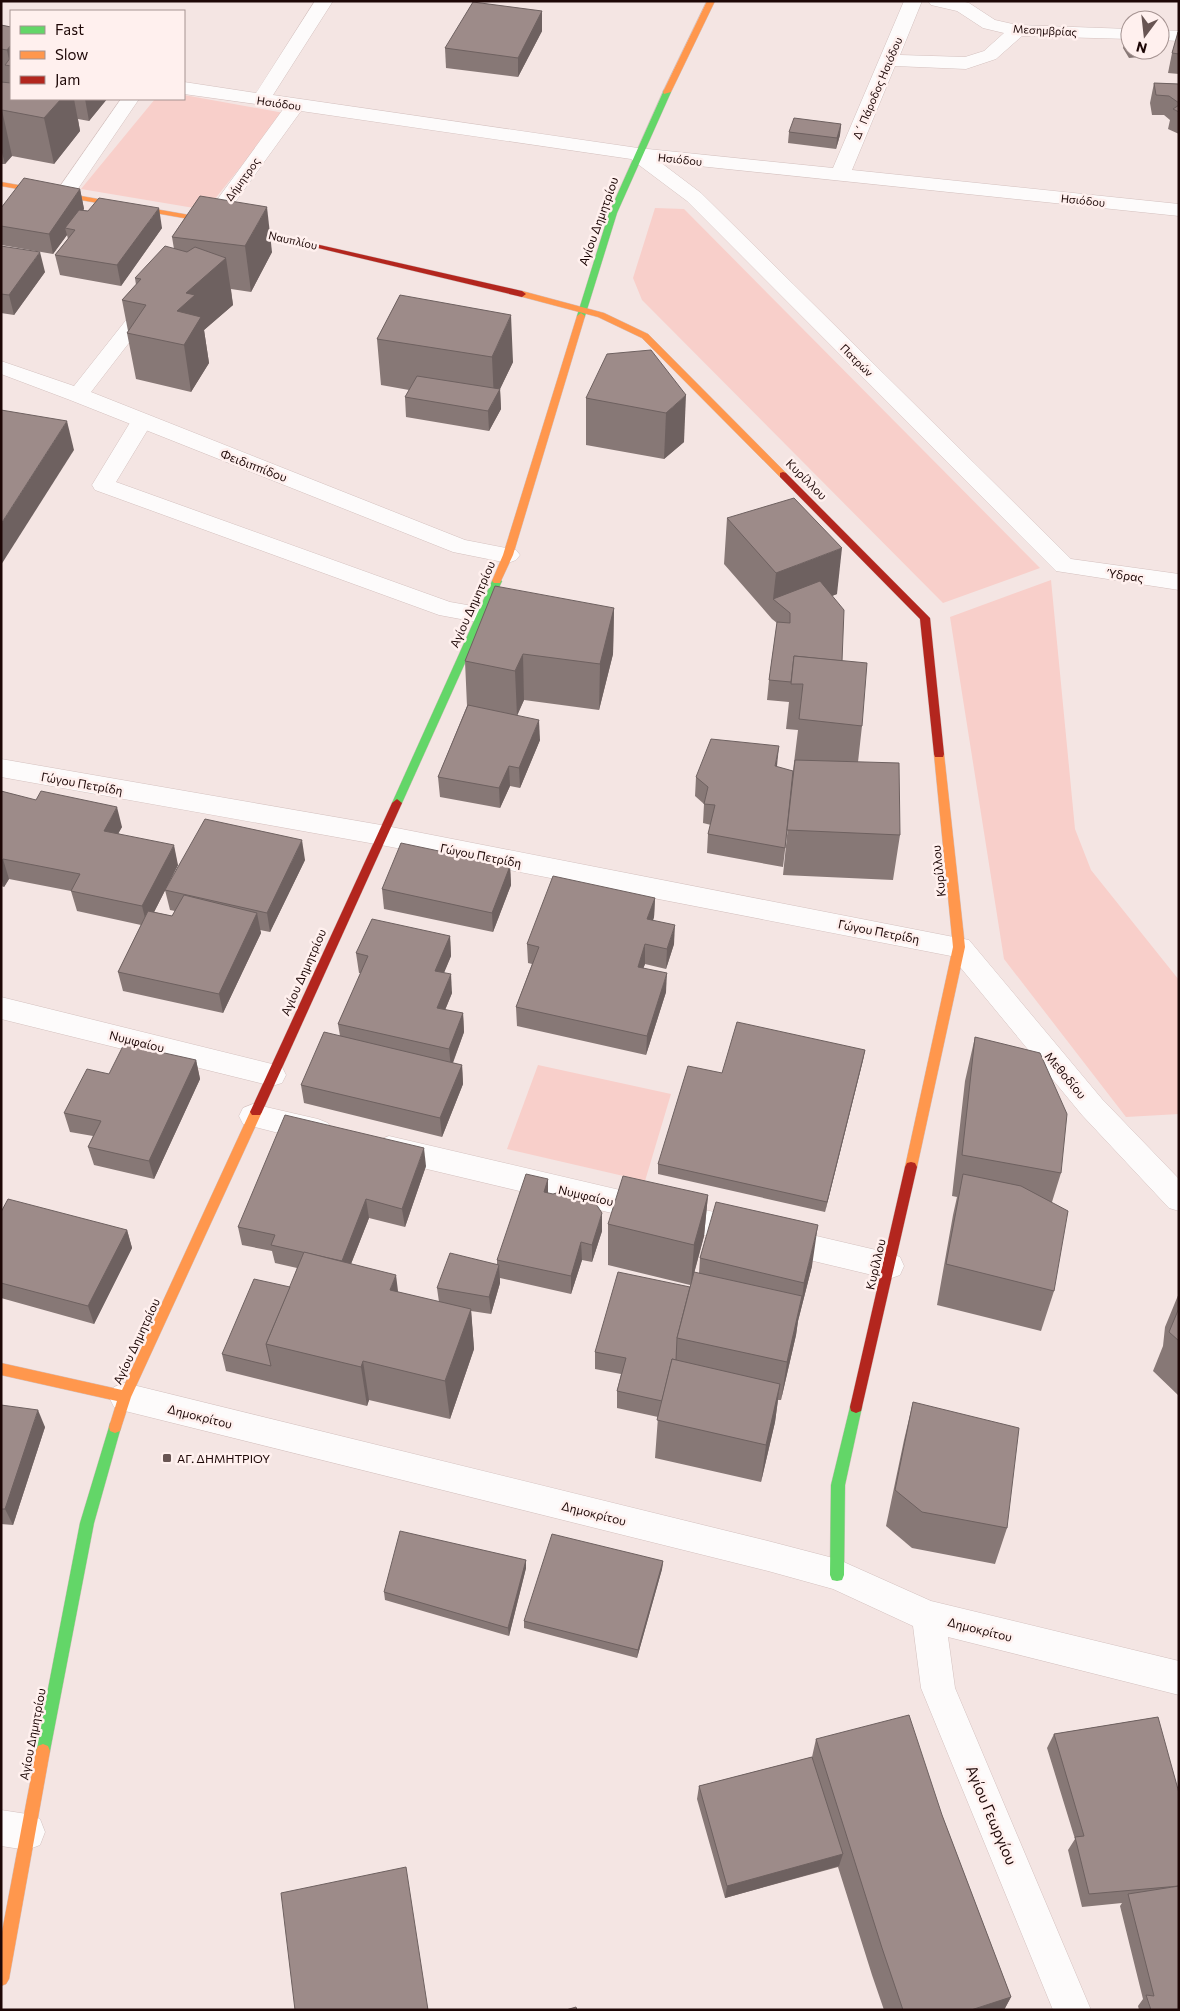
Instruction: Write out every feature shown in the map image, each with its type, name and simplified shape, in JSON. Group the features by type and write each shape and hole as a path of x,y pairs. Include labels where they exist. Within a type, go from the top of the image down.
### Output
{"street":[{"path":"261,100 324,1"},
{"name":"Αγίου Δημητρίου","path":"1,1979 14,1830 104,1460 125,1397 482,615 508,554 613,213 638,154 711,1"},
{"name":"Δ΄ Πάροδος Ησιόδου","path":"840,175 913,1"},
{"name":"Μεσημβρίας","path":"937,1 963,8 989,24 1017,30 1120,34"},
{"path":"889,60 966,63 990,55 1017,30"},
{"name":"Ησιόδου","path":"185,88 638,154 1179,210"},
{"path":"64,195 129,100"},
{"name":"Δήμητρος","path":"195,244 296,105"},
{"name":"Πατρών","path":"638,154 694,197 1064,566 1072,568"},
{"name":"Ναυπλίου","path":"1,184 212,221 583,308"},
{"path":"78,395 165,282"},
{"name":"Κυρίλλου","path":"583,308 623,323 645,336 925,618 959,947 889,1266 838,1485 837,1575"},
{"name":"Φειδιππίδου","path":"1,367 78,395 461,546 508,554"},
{"path":"142,421 104,485 447,609 482,615"},
{"name":"Ύδρας","path":"1072,568 1179,582"},
{"name":"Γώγου Πετρίδη","path":"1,768 381,835 959,947"},
{"name":"Μεθοδίου","path":"959,947 1092,1107 1179,1199"},
{"name":"Νυμφαίου","path":"1,1008 272,1075"},
{"name":"Νυμφαίου","path":"253,1116 889,1266"},
{"name":"Δημοκρίτου","path":"1,1369 125,1397 768,1556 837,1575 928,1616 1179,1678"},
{"name":"Αγίου Γεωργίου","path":"928,1616 938,1688 1072,2010"}],"shaded area":[{"path":"185,95 284,113 206,210 81,189 154,100 185,100"},
{"path":"655,208 684,209 1040,568 943,603 642,300 633,278"},
{"path":"1051,580 1075,829 1091,870 1179,980 1179,1114 1126,1117 1004,959 950,617"},
{"path":"538,1065 671,1094 645,1181 507,1149"}],"building":[{"path":"473,2 542,11 518,58 445,48"},
{"path":"1,25 10,27 10,46 7,50 1,49"},
{"path":"1179,32 1179,54 1172,53"},
{"path":"10,58 10,66 5,65"},
{"path":"1,82 10,83 10,100 60,100 44,118 1,111"},
{"path":"1154,83 1179,84 1179,103 1169,96 1156,95"},
{"path":"1179,105 1179,112 1173,109"},
{"path":"794,118 841,124 837,138 789,132"},
{"path":"24,178 80,189 49,234 1,226 1,208"},
{"path":"200,196 267,207 245,246 172,237"},
{"path":"99,198 159,208 117,265 55,255 75,230 65,228 79,210 88,211"},
{"path":"1,246 40,252 9,295 1,294"},
{"path":"165,246 187,252 195,247 226,258 186,293 195,295 177,311 201,317 184,345 127,333 146,305 122,300 141,279 135,278"},
{"path":"400,295 511,315 492,357 377,339"},
{"path":"651,350 686,395 666,413 586,398 607,354"},
{"path":"417,376 500,389 488,411 405,397"},
{"path":"1,410 67,421 1,524"},
{"path":"794,498 842,548 776,573 727,518"},
{"path":"820,581 844,610 842,661 794,656 791,682 769,680 777,622 790,623 790,613 773,599"},
{"path":"495,586 614,608 600,664 523,654 515,671 465,661"},
{"path":"794,656 867,663 862,726 799,719 803,684 791,684"},
{"path":"468,705 539,720 519,768 509,766 499,788 438,777"},
{"path":"711,739 779,746 775,766 793,771 785,848 708,834 715,805 704,804 708,787 696,777"},
{"path":"795,760 899,763 900,835 787,830"},
{"path":"1,791 36,800 41,791 117,807 104,831 174,845 142,906 71,891 80,874 3,859 1,862"},
{"path":"205,819 302,840 267,913 165,890"},
{"path":"401,843 510,866 492,913 382,889"},
{"path":"553,876 655,898 647,919 675,925 667,949 645,944 638,967 667,973 647,1036 516,1007 539,947 527,944"},
{"path":"184,895 257,913 219,994 118,972 148,911 172,916"},
{"path":"372,919 450,936 435,971 451,974 437,1008 463,1013 449,1049 338,1024 368,956 356,953"},
{"path":"737,1022 865,1050 827,1202 658,1164 688,1066 722,1073"},
{"path":"324,1032 462,1065 440,1118 301,1085"},
{"path":"975,1037 1040,1053 1067,1114 1061,1173 962,1155"},
{"path":"124,1044 196,1060 149,1161 88,1147 101,1121 64,1113 87,1069 109,1074"},
{"path":"285,1115 424,1148 402,1209 366,1199 342,1261 271,1245 275,1235 238,1227"},
{"path":"526,1174 548,1179 544,1192 553,1194 560,1192 578,1193 594,1201 602,1213 592,1245 581,1242 571,1276 497,1260"},
{"path":"963,1174 1021,1186 1068,1211 1054,1291 946,1264"},
{"path":"623,1176 708,1195 694,1245 608,1224"},
{"path":"8,1199 127,1230 88,1306 1,1283 1,1212"},
{"path":"716,1202 818,1225 804,1283 700,1258"},
{"path":"304,1252 396,1275 390,1290 471,1309 445,1381 363,1361 361,1367 266,1344"},
{"path":"450,1253 499,1265 489,1297 437,1288"},
{"path":"618,1272 690,1287 677,1338 676,1360 672,1359 662,1401 617,1391 626,1358 595,1352"},
{"path":"694,1272 802,1296 787,1362 677,1338"},
{"path":"254,1279 290,1287 266,1344 271,1366 222,1354"},
{"path":"1179,1308 1179,1341 1169,1332"},
{"path":"672,1359 780,1384 766,1445 657,1420"},
{"path":"913,1402 1019,1428 1007,1528 922,1512 895,1490"},
{"path":"1,1405 38,1410 5,1509 1,1509"},
{"path":"400,1531 526,1560 508,1628 384,1592"},
{"path":"552,1534 663,1561 638,1650 524,1621"},
{"path":"909,1715 942,1815 1011,1997 971,2010 903,2010 816,1739"},
{"path":"1158,1717 1179,1793 1179,1886 1089,1894 1075,1837 1084,1836 1054,1734"},
{"path":"812,1757 843,1854 727,1886 699,1786"},
{"path":"406,1867 428,2010 295,2010 281,1893"},
{"path":"1179,1886 1179,2010 1151,2010 1146,1995 1154,1996 1128,1894"},
{"path":"576,2007 577,2010 566,2010"}],"traffic: fast":[{"path":"581,316 613,213 667,92"},
{"path":"397,803 497,581"},
{"path":"837,1575 838,1485 856,1407"},
{"path":"43,1751 87,1523 115,1427"}],"traffic: slow":[{"path":"667,92 711,1"},
{"path":"1,184 212,221 314,245"},
{"path":"522,294 601,315 645,336 783,475"},
{"path":"497,581 508,555 581,316"},
{"path":"911,1167 959,947 939,754"},
{"path":"115,1427 125,1397 256,1112"},
{"path":"1,1369 125,1397"},
{"path":"1,1979 43,1751"}],"traffic: jam":[{"path":"314,245 522,294"},
{"path":"783,475 925,618 939,754"},
{"path":"256,1112 397,803"},
{"path":"856,1407 911,1167"}],"place":[{"name":"ΑΓ. ΔΗΜΗΤΡΙΟΥ","path":"167,1458"}]}
